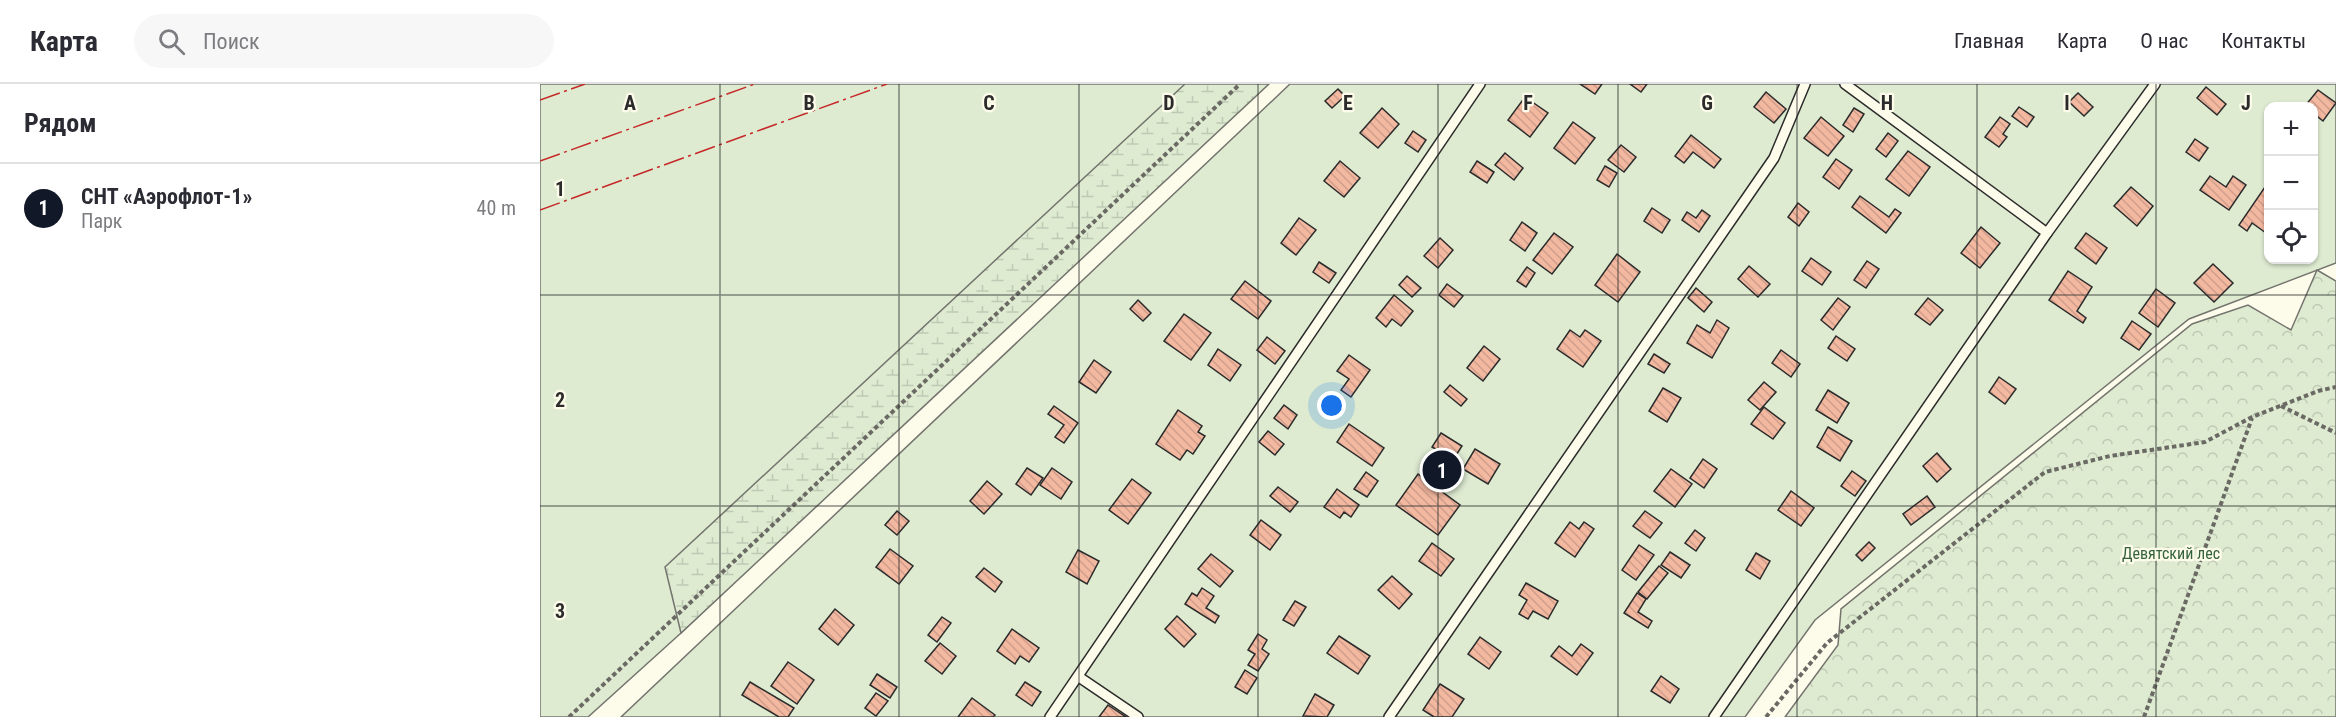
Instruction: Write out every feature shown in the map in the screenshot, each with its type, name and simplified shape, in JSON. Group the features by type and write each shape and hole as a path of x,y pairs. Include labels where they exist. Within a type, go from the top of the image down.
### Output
{"lane":[{"path":"1050,717 1480,84"},
{"path":"1389,717 1774,158 1805,84"},
{"path":"1845,84 2047,233"},
{"path":"1714,717 2047,233 2155,84"},
{"path":"1079,677 1138,717"}],"path":[{"path":"570,717 1240,84"},
{"path":"1766,717 1827,643 2045,472 2110,456 2205,442 2252,417 2318,391 2336,387"},
{"path":"2281,406 2336,433"},
{"path":"2144,717 2252,417"}],"green space":[{"path":"540,84 1262,84 681,633 588,717 540,717"},
{"path":"1185,84 1269,84 681,633 665,567"},
{"path":"1290,84 2336,84 2336,263 2189,319 1815,620 1745,717 621,717"},
{"name":"Девятский лес","path":"2317,270 2336,281 2336,717 1785,717 1838,645 1841,609 2192,324 2248,305 2291,330"}],"building":[{"path":"1580,84 1602,84 1595,94"},
{"path":"1630,84 1647,84 1641,92"},
{"path":"2206,87 2226,104 2217,115 2197,98"},
{"path":"1338,89 1345,96 1332,108 1325,101"},
{"path":"2318,90 2336,103 2323,121 2318,117 2318,102 2308,102"},
{"path":"1766,92 1786,109 1774,123 1754,107"},
{"path":"2078,93 2093,107 2084,116 2069,102"},
{"path":"1525,97 1548,113 1530,137 1508,120"},
{"path":"2019,107 2034,117 2027,127 2012,116"},
{"path":"1382,108 1399,124 1378,148 1360,133"},
{"path":"1854,108 1864,114 1853,132 1843,125"},
{"path":"1821,117 1844,136 1828,156 1804,138"},
{"path":"2000,117 2010,124 2003,134 2007,137 1999,147 1985,137"},
{"path":"1573,122 1595,138 1575,164 1554,148"},
{"path":"1413,131 1426,140 1418,152 1405,143"},
{"path":"1888,133 1898,141 1886,157 1876,149"},
{"path":"1691,135 1721,159 1714,168 1693,152 1684,163 1675,156"},
{"path":"2195,139 2208,148 2199,161 2186,152"},
{"path":"1621,145 1636,157 1624,172 1608,160"},
{"path":"1908,151 1930,167 1909,196 1886,179"},
{"path":"1505,153 1523,168 1514,180 1495,165"},
{"path":"1836,159 1852,170 1839,189 1823,177"},
{"path":"1340,161 1360,178 1344,197 1324,181"},
{"path":"1477,161 1494,172 1487,183 1470,172"},
{"path":"1605,166 1617,173 1609,187 1597,180"},
{"path":"2210,176 2226,187 2233,176 2246,185 2229,210 2200,190"},
{"path":"2131,187 2153,206 2137,226 2114,206"},
{"path":"2264,188 2264,232 2252,223 2247,231 2239,225"},
{"path":"1860,196 1889,217 1895,209 1901,213 1886,233 1852,207"},
{"path":"1798,203 1809,212 1799,226 1788,217"},
{"path":"1652,208 1670,220 1662,233 1644,221"},
{"path":"1702,210 1710,216 1699,232 1682,220 1687,212 1696,218"},
{"path":"1299,218 1316,230 1296,255 1281,243"},
{"path":"1522,222 1537,233 1525,251 1510,240"},
{"path":"1981,227 2000,243 1980,268 1961,253"},
{"path":"1554,233 1573,247 1552,274 1533,260"},
{"path":"2086,233 2107,248 2096,264 2075,248"},
{"path":"1440,238 1453,250 1438,268 1424,256"},
{"path":"1617,254 1640,272 1618,302 1595,285"},
{"path":"1811,258 1831,272 1822,285 1802,271"},
{"path":"1867,261 1879,269 1866,288 1854,280"},
{"path":"1319,262 1336,273 1329,283 1313,272"},
{"path":"2213,264 2233,283 2214,302 2194,283"},
{"path":"1749,266 1770,284 1758,297 1738,279"},
{"path":"1527,267 1535,273 1526,287 1517,281"},
{"path":"2068,271 2092,287 2077,311 2086,318 2083,323 2049,300"},
{"path":"1407,276 1421,288 1412,297 1399,285"},
{"path":"1245,281 1271,301 1258,319 1231,299"},
{"path":"1447,284 1463,296 1454,307 1439,295"},
{"path":"1696,288 1712,302 1704,312 1688,298"},
{"path":"2156,289 2175,303 2158,327 2139,313"},
{"path":"1394,295 1413,311 1401,326 1392,319 1386,327 1376,318"},
{"path":"1838,298 1850,307 1833,330 1821,320"},
{"path":"1928,298 1943,310 1930,325 1915,314"},
{"path":"1138,300 1151,313 1143,321 1130,309"},
{"path":"1184,314 1211,333 1191,360 1164,341"},
{"path":"1717,320 1729,328 1712,358 1687,343 1697,325 1710,333"},
{"path":"2132,321 2151,334 2139,350 2121,338"},
{"path":"1570,330 1580,337 1585,330 1601,341 1583,367 1557,349"},
{"path":"1836,336 1855,349 1847,361 1828,348"},
{"path":"1267,337 1285,351 1275,364 1257,350"},
{"path":"1484,346 1500,359 1483,381 1467,368"},
{"path":"1218,349 1241,365 1230,381 1208,365"},
{"path":"1781,350 1800,364 1791,377 1772,363"},
{"path":"1654,354 1670,364 1664,373 1648,364"},
{"path":"1349,355 1370,370 1351,397 1341,390 1349,379 1337,371"},
{"path":"1094,360 1111,372 1096,393 1079,382"},
{"path":"1999,377 2016,389 2005,404 1989,392"},
{"path":"1764,382 1776,392 1760,410 1748,400"},
{"path":"1450,385 1467,399 1461,406 1444,392"},
{"path":"1663,388 1681,398 1667,422 1649,411"},
{"path":"1828,390 1849,403 1837,423 1816,410"},
{"path":"1284,405 1297,415 1288,429 1274,418"},
{"path":"1054,406 1078,423 1064,443 1055,437 1064,425 1048,414"},
{"path":"1764,407 1785,423 1773,439 1751,424"},
{"path":"1178,410 1202,426 1198,432 1205,436 1193,454 1187,450 1180,460 1156,444"},
{"path":"1349,424 1384,448 1372,466 1337,442"},
{"path":"1828,427 1852,441 1840,461 1817,447"},
{"path":"1268,431 1284,444 1275,455 1259,442"},
{"path":"1441,433 1462,446 1453,460 1432,447"},
{"path":"1475,449 1500,464 1488,484 1463,469"},
{"path":"1937,453 1951,469 1937,482 1923,466"},
{"path":"1703,459 1717,469 1704,488 1690,478"},
{"path":"1027,468 1043,478 1031,495 1016,484"},
{"path":"1052,468 1072,482 1061,499 1040,485"},
{"path":"1671,469 1692,484 1675,507 1654,491"},
{"path":"1852,471 1866,481 1855,496 1841,486"},
{"path":"1366,472 1378,481 1367,497 1354,489"},
{"path":"1418,474 1460,505 1438,535 1396,505"},
{"path":"1132,479 1151,493 1128,524 1109,510"},
{"path":"987,481 1002,494 984,514 970,501"},
{"path":"1278,487 1298,502 1290,512 1270,496"},
{"path":"1337,489 1359,505 1351,517 1344,512 1340,518 1324,507"},
{"path":"1791,491 1814,508 1801,526 1778,510"},
{"path":"1927,496 1935,507 1911,525 1903,514"},
{"path":"897,511 909,521 897,535 885,525"},
{"path":"1645,511 1662,523 1650,538 1633,526"},
{"path":"1261,520 1281,535 1270,550 1250,535"},
{"path":"1570,522 1579,529 1584,522 1594,529 1575,557 1555,543"},
{"path":"1695,530 1705,538 1696,551 1685,543"},
{"path":"1869,542 1875,548 1862,561 1856,555"},
{"path":"1432,543 1454,559 1441,576 1419,561"},
{"path":"1639,545 1654,555 1636,580 1622,570"},
{"path":"890,549 913,566 899,584 876,567"},
{"path":"1078,550 1099,561 1087,584 1066,572"},
{"path":"1670,552 1690,565 1681,578 1661,565"},
{"path":"1756,553 1770,561 1760,579 1746,570"},
{"path":"1211,554 1233,571 1220,587 1198,569"},
{"path":"1659,566 1668,573 1647,599 1638,592"},
{"path":"984,568 1002,582 995,592 976,577"},
{"path":"1392,576 1412,594 1399,609 1378,590"},
{"path":"1526,583 1558,601 1548,619 1533,611 1528,619 1519,614 1527,600 1519,595"},
{"path":"1202,588 1214,596 1206,608 1219,616 1215,623 1185,604 1192,593 1197,596"},
{"path":"1637,593 1646,599 1638,612 1652,621 1648,628 1624,613"},
{"path":"1295,601 1306,607 1294,626 1283,620"},
{"path":"835,609 854,625 838,645 819,629"},
{"path":"1177,616 1196,634 1184,647 1165,629"},
{"path":"942,617 951,623 937,642 928,635"},
{"path":"1012,629 1039,648 1029,662 1020,656 1015,664 997,651"},
{"path":"1258,634 1267,640 1262,649 1269,654 1258,671 1248,665 1255,654 1248,650"},
{"path":"1339,636 1370,656 1358,674 1327,653"},
{"path":"1480,637 1501,652 1489,669 1468,654"},
{"path":"940,643 956,656 942,674 925,661"},
{"path":"1581,644 1593,653 1577,675 1551,656 1559,646 1572,656"},
{"path":"788,662 814,680 797,704 771,686"},
{"path":"1245,670 1257,678 1247,694 1235,687"},
{"path":"877,674 897,687 890,698 870,685"},
{"path":"1661,676 1679,689 1670,703 1651,691"},
{"path":"750,682 794,708 788,717 779,717 742,695"},
{"path":"1025,682 1041,692 1032,706 1016,695"},
{"path":"1440,684 1464,699 1452,717 1434,717 1423,710"},
{"path":"876,693 888,701 876,716 865,708"},
{"path":"1315,694 1334,705 1327,717 1303,716"},
{"path":"972,698 995,715 993,717 958,717"},
{"path":"1108,705 1126,717 1099,717"}],"power":[{"path":"540,100 585,84"},
{"path":"540,161 755,84"},
{"path":"540,210 887,84"}],"place":[{"name":"СНТ «Аэрофлот-1»","path":"1442,470"}]}
